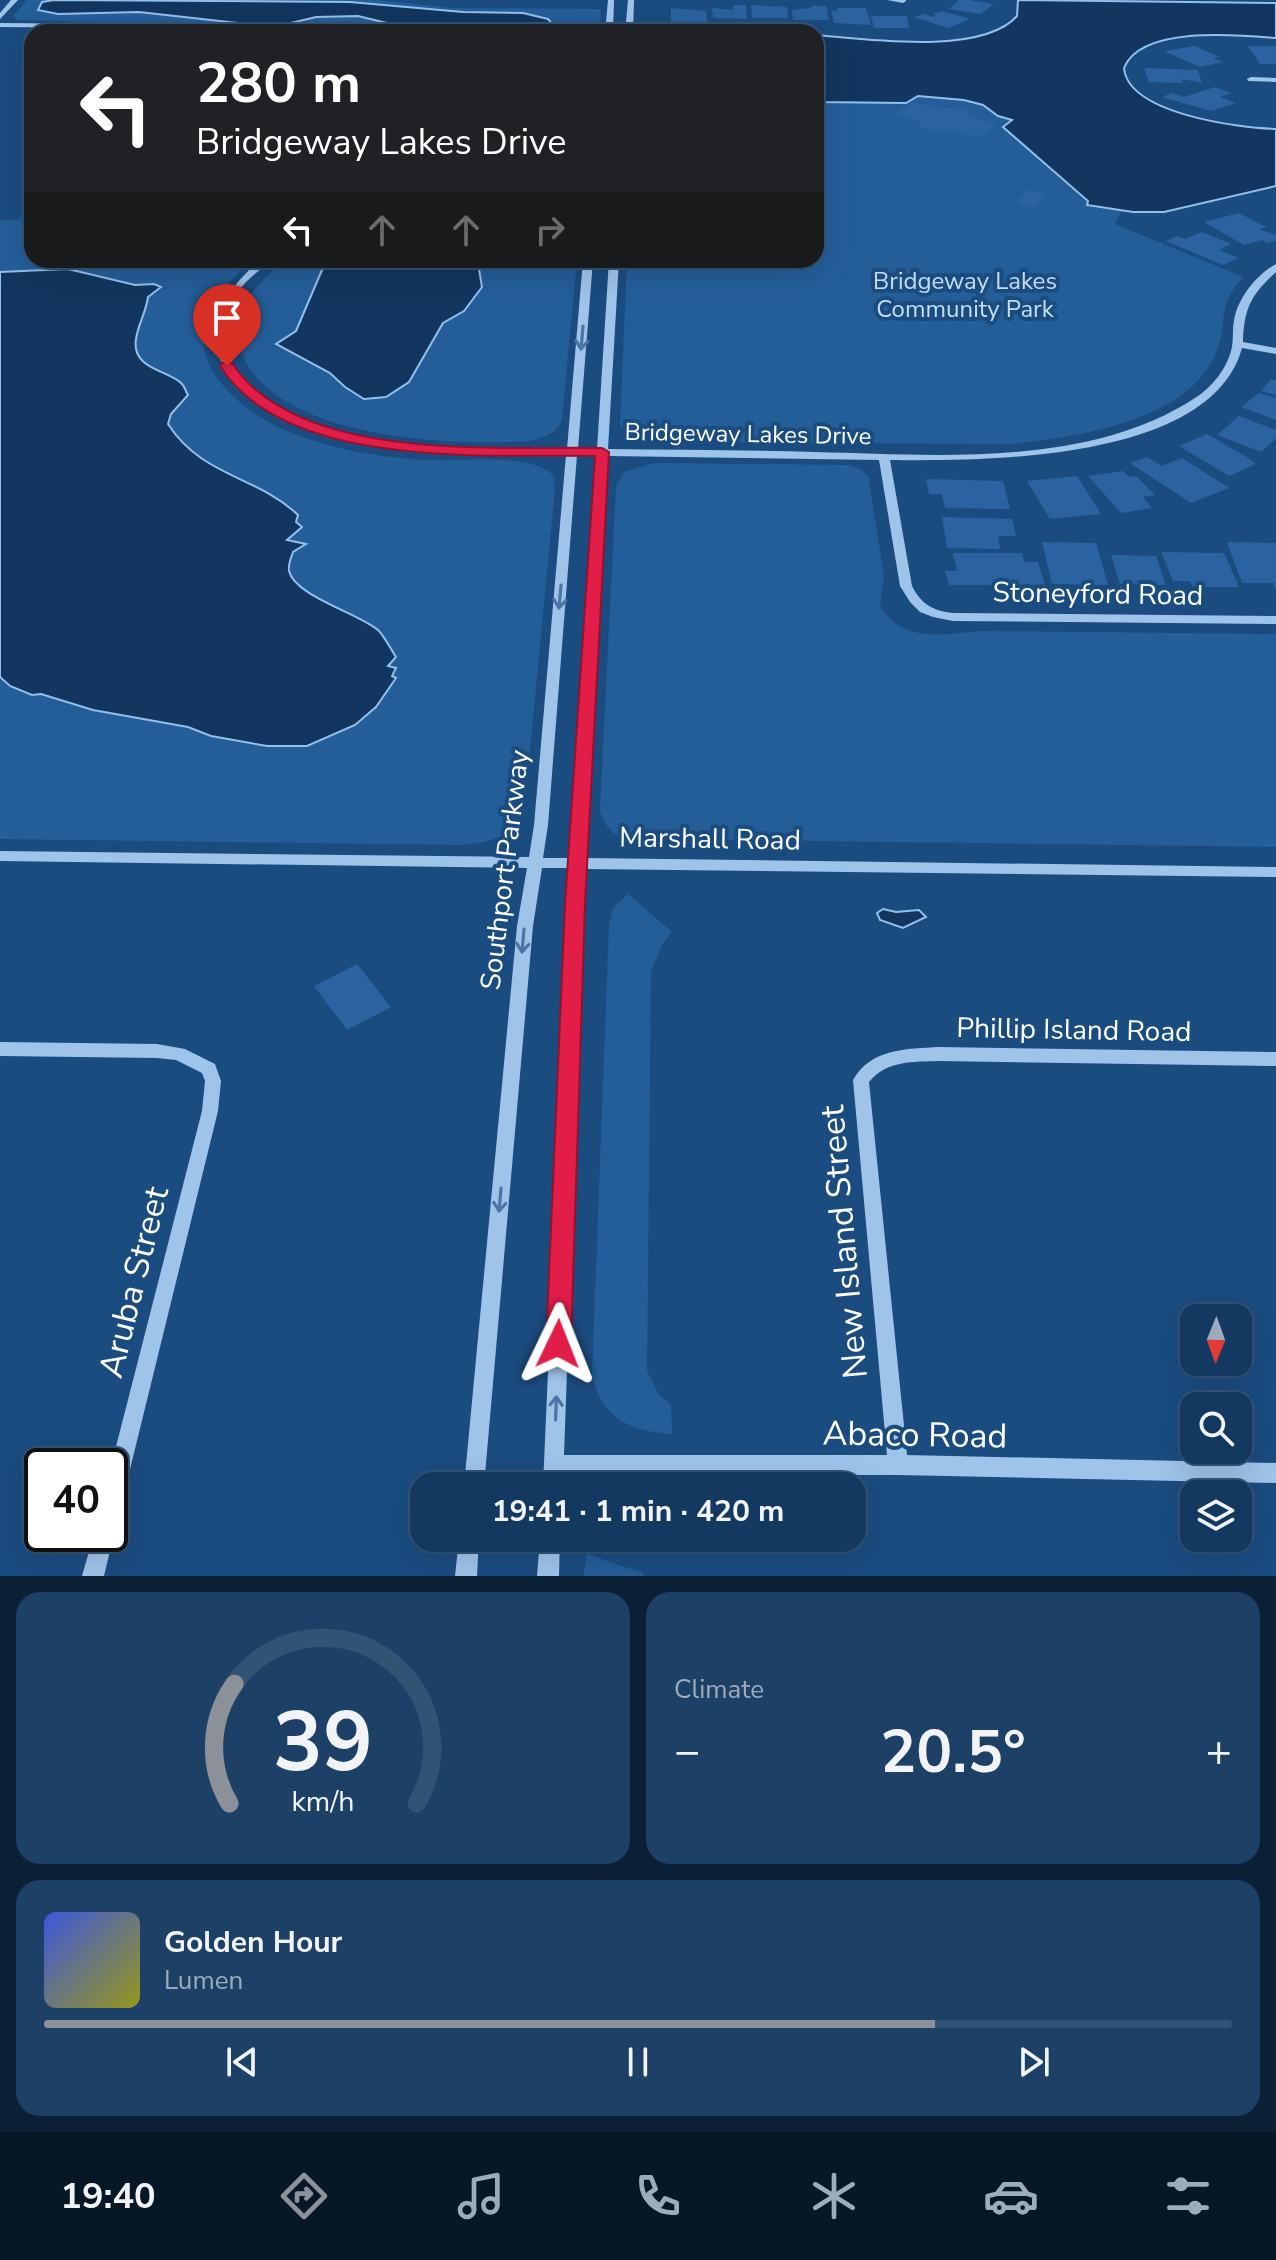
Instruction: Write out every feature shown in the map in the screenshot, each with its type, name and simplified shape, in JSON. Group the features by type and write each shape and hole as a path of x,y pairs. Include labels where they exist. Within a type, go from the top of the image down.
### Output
{"street":[{"path":"0,17 15,0"},
{"path":"610,24 611,0"},
{"path":"630,24 631,0"},
{"path":"890,0 903,1"},
{"path":"0,25 24,25"},
{"path":"1251,79 1276,80"},
{"name":"Bridgeway Lakes Drive","path":"257,268 231,296 217,340 239,385 265,404 305,423 382,444 455,451 884,456 1023,454 1067,448 1138,432 1181,412 1201,399 1230,364 1238,344 1240,312 1253,289 1276,267"},
{"name":"Southport Parkway","path":"475,1472 525,926 537,864 587,268"},
{"path":"553,1472 579,864 614,268"},
{"path":"1238,344 1276,351"},
{"name":"Stoneyford Road","path":"884,456 906,586 921,609 953,617 1276,620"},
{"name":"Marshall Road","path":"0,856 1276,872"},
{"name":"Aruba Street","path":"0,1049 179,1054 209,1069 213,1081 210,1111 126,1448"},
{"name":"Phillip Island Road","path":"872,1065 894,1057 939,1054 1276,1059"},
{"name":"New Island Street","path":"872,1065 861,1080 898,1465"},
{"name":"Abaco Road","path":"678,1472 898,1465 1276,1473"},
{"path":"93,1576 99,1552"},
{"path":"466,1576 468,1552"},
{"path":"548,1576 549,1552"}],"green space":[{"path":"27,0 378,0 454,8 601,9 600,24 356,24 345,21 335,24 148,24 17,20 13,16"},
{"name":"Bridgeway Lakes Community Park","path":"918,96 971,101 1013,120 1004,126 1066,183 1086,197 1122,210 1115,224 1243,277 1229,297 1217,350 1204,374 1183,394 1128,421 1065,437 1009,444 660,442 643,440 628,433 620,425 627,268 824,268 824,102 906,103"},
{"path":"24,211 24,268 244,268 210,312 203,342 215,375 234,397 257,415 283,429 311,440 371,454 429,460 512,461 528,463 553,475 555,489 524,813 513,828 499,837 463,845 0,839 0,220 18,220"},
{"path":"276,268 576,268 560,424 550,434 530,441 459,442 376,432 336,423 299,408 269,389 247,364 240,347 240,320 251,295"},
{"path":"655,463 848,465 861,469 868,476 884,576 880,605 899,626 911,631 937,635 979,631 1276,634 1276,847 670,839 668,847 636,844 617,836 604,821 600,810 616,486 624,472"},
{"path":"628,894 672,932 662,945 651,971 647,1371 659,1395 671,1405 672,1434 643,1430 620,1420 603,1402 592,1375 609,926 613,908"},
{"path":"587,1554 643,1573 643,1576 583,1576"}],"shaded area":[{"path":"1018,0 1276,3 1276,38 1217,35 1170,39 1134,54 1124,68 1130,84 1144,97 1164,107 1238,126 1276,129 1276,186 1164,212 1133,212 1087,205 1088,201 1003,127 1012,120 998,116 983,105 918,96 906,103 824,102 824,36 892,41 951,41 1000,28 1017,16"},
{"path":"42,2 350,2 463,12 523,13 548,19 552,24 391,24 358,16 316,17 287,24 247,24 139,12 58,14 38,10"},
{"path":"480,268 482,287 464,311 443,323 409,382 386,397 364,399 330,373 276,344 296,331 322,270"},
{"path":"68,269 135,285 154,284 161,287 148,297 136,349 145,363 176,379 188,395 171,414 168,424 196,455 282,502 298,515 296,522 302,527 287,540 306,544 293,552 289,571 294,580 315,596 369,624 385,639 396,657 388,666 396,668 392,676 396,678 376,707 355,725 307,746 267,746 211,736 188,727 93,710 41,694 32,695 10,686 0,677 0,272"},
{"path":"883,909 896,912 919,910 926,917 903,928 880,920 877,913"}],"building":[{"path":"959,0 994,4 980,14 949,9"},
{"path":"733,5 746,5 747,19 713,18 712,8 733,10"},
{"path":"751,5 787,7 788,18 752,18"},
{"path":"826,6 829,20 793,20 792,10"},
{"path":"671,8 706,11 707,22 671,23"},
{"path":"837,8 866,8 871,25 834,23 831,11 837,11"},
{"path":"941,11 970,19 948,28 914,17 924,14 933,17 936,15 932,14"},
{"path":"871,16 907,16 909,28 874,28"},
{"path":"1195,46 1223,62 1200,67 1164,51"},
{"path":"1248,46 1276,46 1276,64 1260,64"},
{"path":"1144,68 1198,70 1202,83 1182,79 1183,83 1149,82"},
{"path":"1215,87 1231,93 1220,97 1236,103 1211,111 1162,97 1172,93 1184,97"},
{"path":"913,102 940,109 957,107 967,110 969,116 997,124 978,137 950,130 932,132 923,129 920,122 893,115"},
{"path":"1028,189 1047,194 1036,208 1016,204"},
{"path":"1239,213 1266,227 1259,229 1276,235 1276,241 1268,243 1262,240 1244,245 1204,222"},
{"path":"1202,232 1231,244 1219,250 1239,258 1223,265 1166,241 1177,236 1185,239"},
{"path":"1271,379 1276,380 1276,395 1261,391"},
{"path":"1259,393 1276,398 1276,420 1241,407"},
{"path":"1239,416 1276,430 1276,438 1261,452 1217,435"},
{"path":"1207,434 1256,464 1229,476 1179,446"},
{"path":"1147,457 1162,466 1182,458 1229,488 1191,503 1130,463"},
{"path":"1123,471 1129,477 1136,476 1155,495 1143,497 1152,508 1121,513 1088,476"},
{"path":"1077,476 1101,514 1050,519 1027,481"},
{"path":"926,479 1003,481 1010,509 945,508 942,494 929,494"},
{"path":"942,517 1012,519 1016,536 998,536 1000,549 947,548"},
{"path":"1042,542 1096,543 1108,585 1052,584"},
{"path":"1227,542 1276,543 1276,589 1273,583 1242,583"},
{"path":"1161,552 1224,553 1239,587 1193,587 1190,581 1173,581"},
{"path":"953,553 1022,553 1024,562 1038,562 1045,585 949,585 945,571 957,571"},
{"path":"1111,555 1156,556 1166,585 1120,584"},
{"path":"357,964 391,1007 347,1030 314,986"}],"route":[{"path":"227,366 239,385 265,404 305,423 353,439 414,449 602,452 575,904 558,1344"}]}
